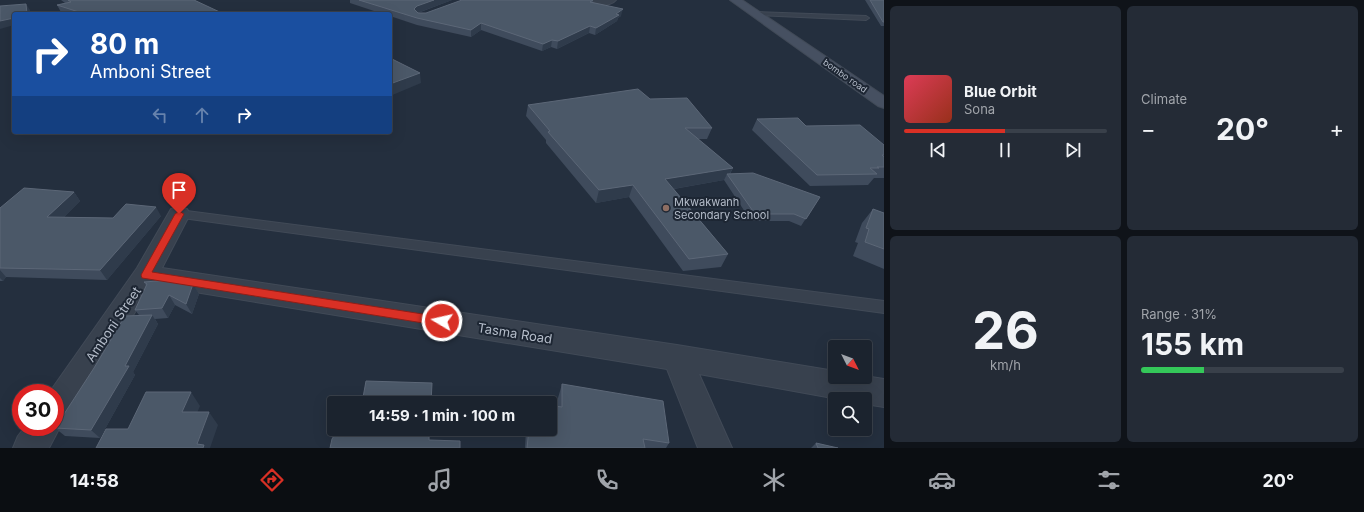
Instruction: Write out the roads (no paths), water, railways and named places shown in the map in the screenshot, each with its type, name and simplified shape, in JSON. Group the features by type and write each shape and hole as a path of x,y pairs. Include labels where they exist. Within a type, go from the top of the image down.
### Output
{"street":[{"path":"582,0 603,3 611,0"},
{"name":"bombo road","path":"735,0 884,104"},
{"name":"Amboni Street","path":"64,398 146,275 179,214"},
{"name":"Tasma Road","path":"146,275 677,358 884,393"},
{"path":"677,358 714,448"},
{"path":"30,448 38,436"}],"lane":[{"path":"756,14 866,18"},
{"path":"179,214 884,307"}],"place":[{"name":"Mkwakwanh Secondary School","path":"666,208"}]}
